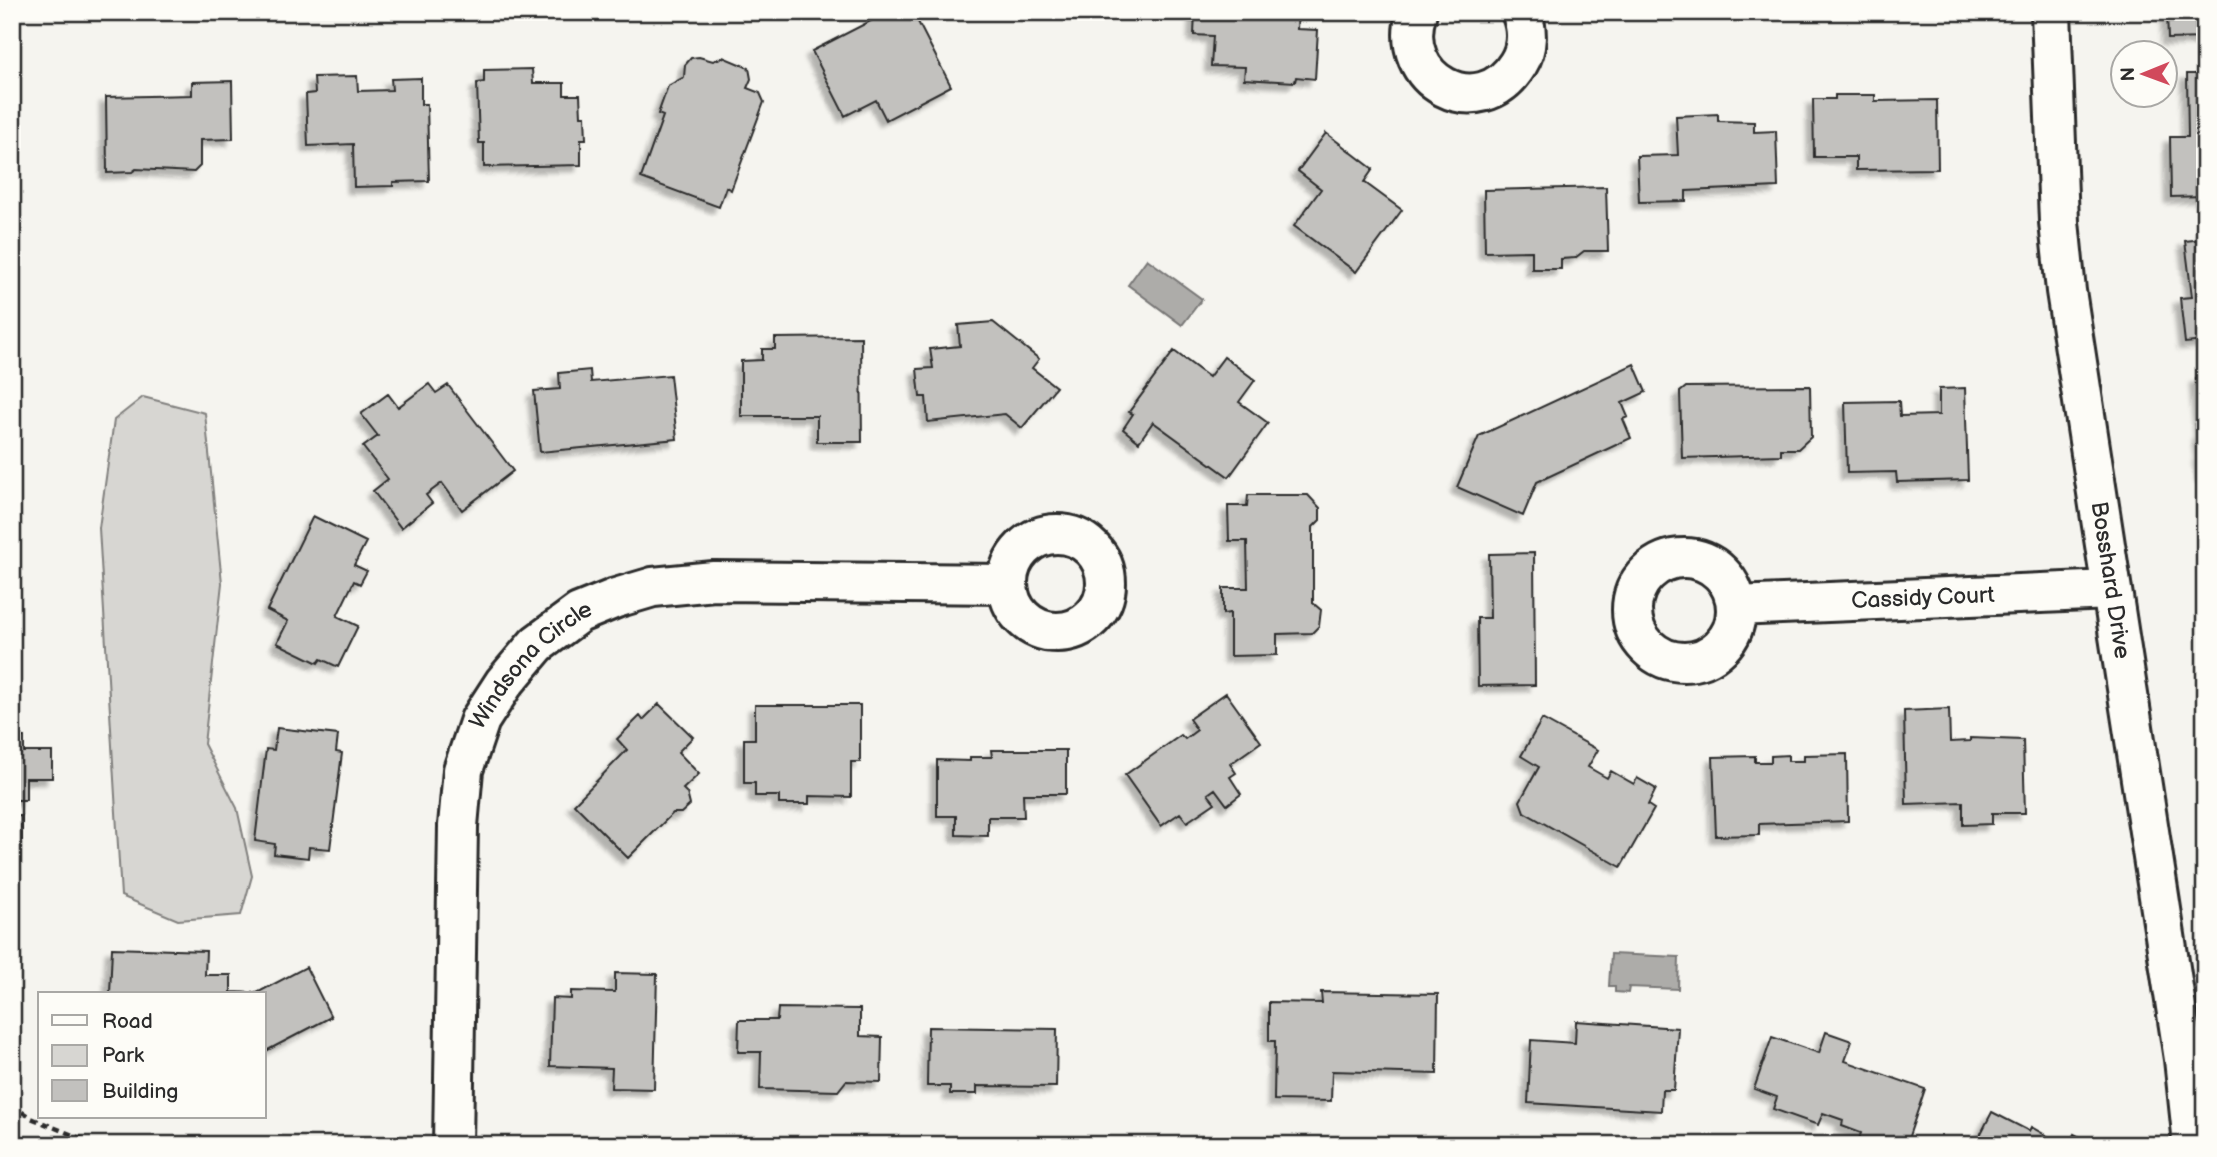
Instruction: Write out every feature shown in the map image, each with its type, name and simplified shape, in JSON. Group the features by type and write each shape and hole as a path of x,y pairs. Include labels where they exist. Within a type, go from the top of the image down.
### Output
{"street":[{"path":"1417,12 1412,45 1418,62 1429,77 1444,88 1462,93 1480,92 1498,86 1512,74 1521,59 1533,16"},
{"name":"Bosshard Drive","path":"2051,12 2059,222 2066,291 2184,1059 2191,1145"},
{"name":"Windsona Circle","path":"453,1145 458,826 463,769 480,720 504,683 537,644 579,613 653,587 714,580 1007,584"},
{"name":"Cassidy Court","path":"1737,606 2110,590"}],"path":[{"path":"12,1105 31,1118 97,1145"}],"green space":[{"path":"143,397 205,413 222,583 204,744 237,808 252,876 241,915 178,920 121,896 99,528 114,420"}],"shaded area":[{"path":"1147,259 1202,299 1182,325 1128,285"},
{"path":"1611,954 1679,957 1678,989 1629,987 1628,993 1615,992 1615,986 1609,986"}],"building":[{"path":"888,12 913,12 951,86 886,120 876,100 845,116 812,51"},
{"path":"1195,12 1298,12 1297,29 1318,30 1315,79 1296,77 1295,82 1244,79 1245,67 1211,66 1213,36 1194,35"},
{"path":"2167,12 2205,12 2205,38 2168,38"},
{"path":"723,57 749,68 751,79 747,88 760,93 764,102 731,190 726,187 719,207 641,178 663,116 658,114 668,86 684,77 685,65 691,58 713,61"},
{"path":"532,69 533,83 564,83 564,95 580,95 581,116 585,116 586,139 581,139 581,165 484,167 484,143 479,143 477,83 484,82 484,70"},
{"path":"2187,74 2205,74 2205,196 2171,197 2170,137 2188,137"},
{"path":"357,76 358,91 392,90 391,79 421,78 421,104 427,104 429,181 393,182 393,186 354,187 353,144 308,146 306,94 315,93 314,77"},
{"path":"232,81 233,139 200,140 200,166 194,172 136,169 132,172 107,173 106,97 192,95 192,82"},
{"path":"1835,95 1875,95 1875,101 1937,100 1938,169 1856,170 1856,157 1814,157 1813,99 1835,99"},
{"path":"1718,114 1718,121 1754,122 1754,132 1776,131 1778,187 1686,191 1686,201 1639,202 1637,156 1678,155 1676,116"},
{"path":"1326,133 1373,169 1364,182 1402,210 1356,272 1294,226 1321,189 1298,171"},
{"path":"1606,187 1608,251 1584,251 1575,258 1561,259 1561,269 1532,269 1532,251 1485,252 1484,190"},
{"path":"2205,231 2205,341 2185,343 2180,298 2192,297 2185,241 2204,239 2202,232"},
{"path":"993,322 1039,359 1032,368 1056,387 1022,428 1005,414 928,422 926,397 920,397 917,369 933,368 930,349 960,346 958,325"},
{"path":"861,337 862,442 817,442 817,416 741,416 741,361 762,360 762,349 775,349 775,338"},
{"path":"1174,351 1209,377 1224,357 1255,380 1239,402 1268,423 1229,477 1153,422 1139,442 1123,429 1133,414 1129,412"},
{"path":"1634,364 1646,392 1622,403 1628,417 1623,419 1631,438 1537,482 1523,516 1457,487 1479,436"},
{"path":"590,370 591,382 670,375 677,439 540,452 534,391 560,389 559,373"},
{"path":"2205,377 2205,477 2202,476 2199,456 2198,434 2201,433 2196,378"},
{"path":"429,384 436,393 448,385 513,471 462,510 442,483 426,495 432,503 401,528 373,491 388,479 363,447 378,436 361,414 388,394 398,407"},
{"path":"1810,386 1811,437 1798,449 1781,449 1781,455 1682,458 1680,392 1686,387"},
{"path":"1965,388 1968,480 1897,482 1896,472 1847,473 1845,402 1899,401 1900,416 1939,415 1939,389"},
{"path":"1248,495 1308,495 1320,508 1320,520 1313,527 1313,603 1321,610 1319,626 1312,633 1277,634 1277,655 1230,656 1230,613 1223,614 1223,588 1248,588 1247,541 1229,541 1228,506 1247,506"},
{"path":"313,516 366,542 354,565 367,571 360,584 354,581 337,616 358,626 338,667 321,659 318,663 277,643 288,621 267,610"},
{"path":"1534,553 1535,685 1478,686 1477,618 1490,618 1489,554"},
{"path":"1226,693 1261,742 1230,764 1236,773 1230,777 1241,794 1227,805 1215,789 1208,794 1215,803 1187,822 1180,813 1161,826 1125,775 1181,735 1185,739 1197,730 1189,719"},
{"path":"659,704 693,737 678,752 699,774 683,789 690,805 681,813 673,813 628,858 574,804 627,750 617,739 640,716 643,720"},
{"path":"755,705 860,705 860,762 851,762 851,797 809,796 809,804 779,804 779,796 755,796 755,783 744,783 744,739 755,739"},
{"path":"1949,709 1950,742 1970,741 1970,738 2023,740 2025,813 1992,813 1992,824 1963,825 1963,802 1906,804 1904,711"},
{"path":"1542,719 1598,750 1588,767 1607,778 1611,771 1634,784 1637,778 1656,789 1648,805 1654,809 1621,867 1524,812 1520,801 1539,767 1521,756"},
{"path":"277,728 338,735 336,752 342,753 330,849 309,847 308,858 274,854 275,844 255,841 266,749 274,750"},
{"path":"12,737 24,737 24,752 52,752 52,778 26,778 26,800 12,800"},
{"path":"991,750 1066,750 1066,794 1023,794 1024,817 988,817 988,836 956,835 956,816 937,816 937,760 970,761 970,757 992,757"},
{"path":"1847,754 1848,821 1759,824 1759,835 1716,836 1713,757 1755,756 1755,762 1771,762 1771,756 1788,755 1788,761 1804,761 1804,755"},
{"path":"12,816 22,816 22,840 12,840"},
{"path":"112,948 206,951 205,975 231,975 231,992 110,992"},
{"path":"306,967 331,1017 266,1051 266,992 259,992"},
{"path":"615,973 657,974 654,1089 611,1088 612,1068 550,1066 552,998 571,999 571,991 615,992"},
{"path":"1321,992 1438,994 1437,1074 1332,1071 1331,1101 1274,1100 1275,1041 1269,1041 1269,1002 1322,1003"},
{"path":"778,1008 860,1009 860,1036 882,1037 881,1082 846,1081 838,1091 760,1089 761,1052 738,1052 739,1020 777,1020"},
{"path":"1576,1021 1678,1028 1674,1090 1662,1090 1661,1111 1528,1103 1531,1040 1575,1043"},
{"path":"928,1027 1057,1029 1056,1087 977,1086 977,1094 950,1094 950,1086 927,1086"},
{"path":"1826,1032 1852,1041 1845,1061 1925,1089 1906,1145 1874,1145 1859,1139 1861,1133 1842,1126 1843,1120 1823,1113 1818,1125 1773,1109 1777,1097 1754,1089 1772,1037 1819,1053"},
{"path":"1992,1112 2029,1131 2031,1127 2063,1145 1975,1145"},
{"path":"2074,1134 2095,1145 2069,1145"}]}
